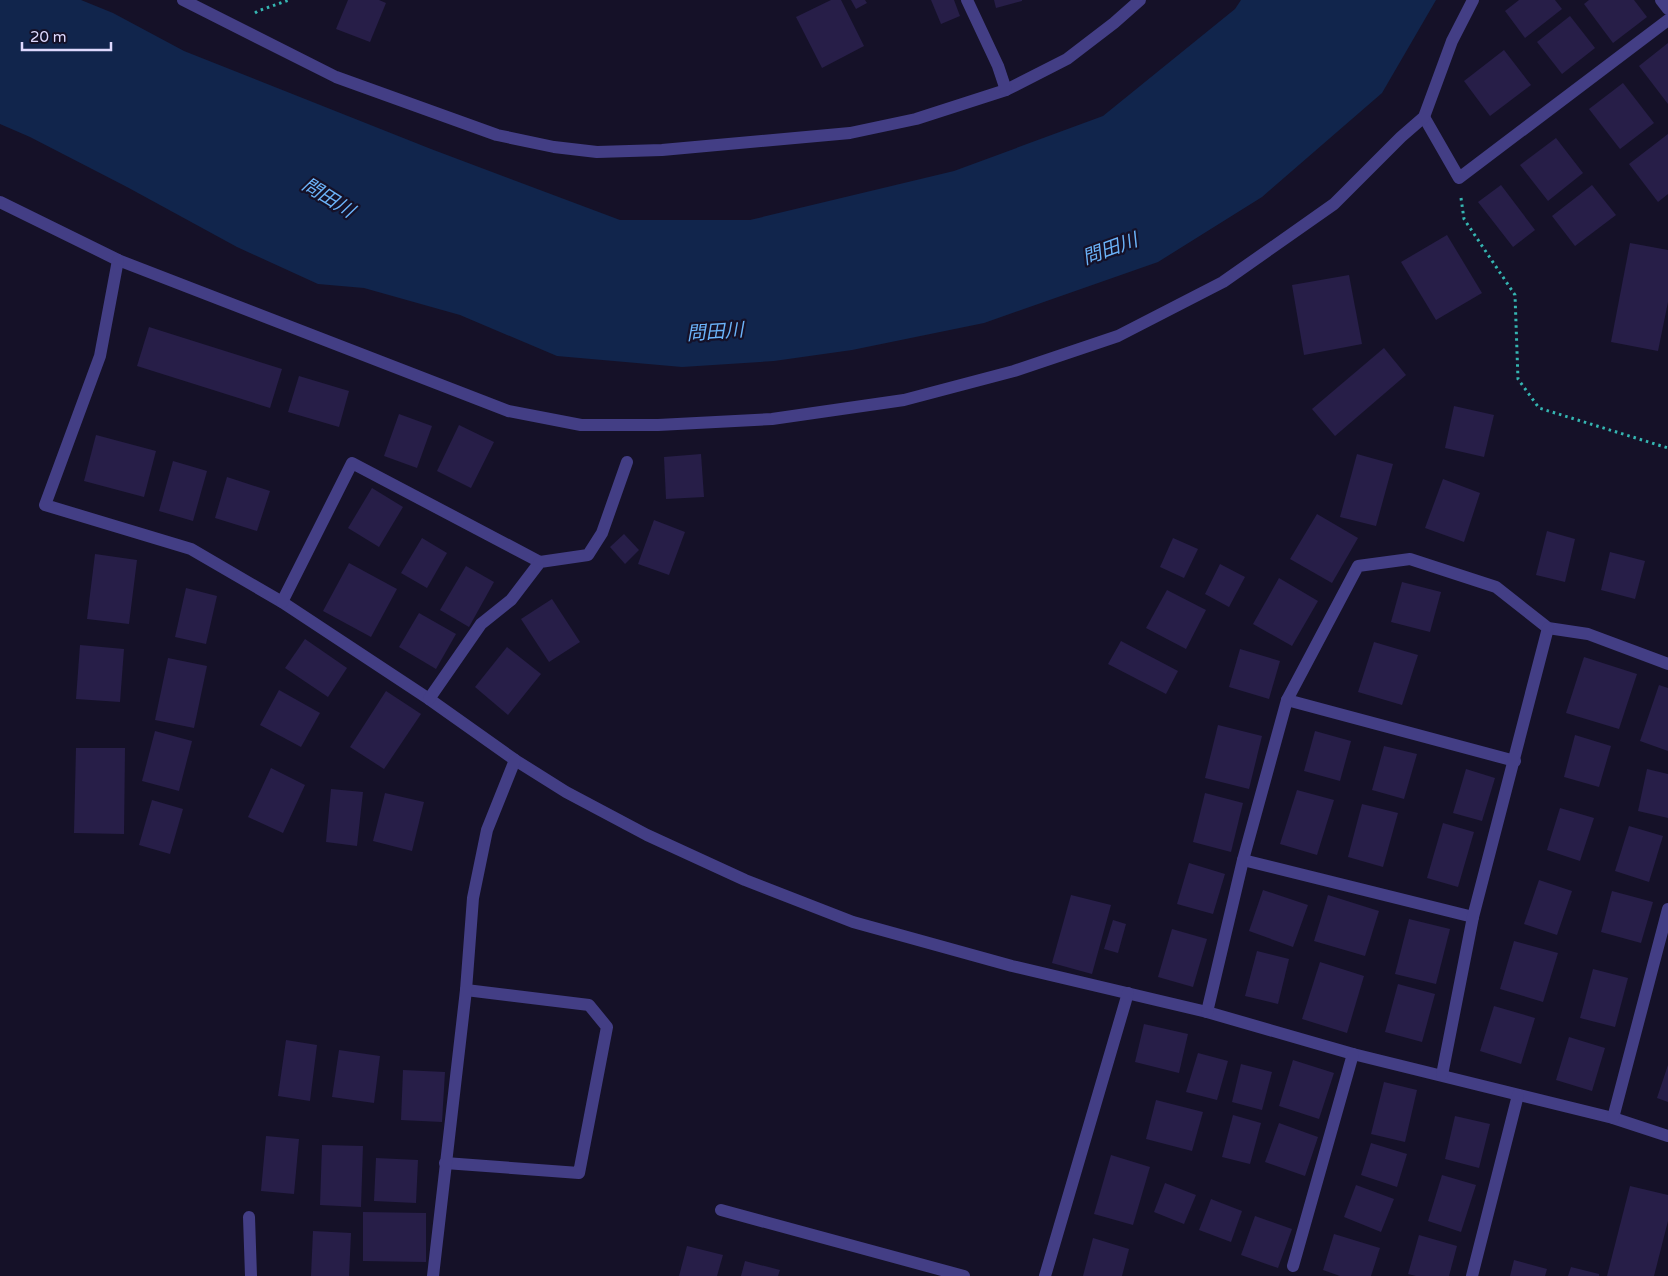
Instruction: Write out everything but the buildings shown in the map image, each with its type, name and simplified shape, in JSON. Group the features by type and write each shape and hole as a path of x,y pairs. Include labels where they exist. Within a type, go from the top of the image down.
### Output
{"street":[{"path":"183,0 336,77 497,135 554,147 597,152 662,150 850,133 916,119 1006,90 1067,59 1114,23 1140,0"},
{"path":"967,0 998,66 1006,90"},
{"path":"0,202 118,260 508,412 580,425 658,424 772,418 904,400 1014,371 1118,336 1224,282 1334,204 1401,137 1424,117 1452,41 1472,0"},
{"path":"1661,0 1668,9"},
{"path":"1424,117 1459,178 1668,20"},
{"path":"118,260 100,356 45,505 191,550 282,602 429,699 515,760 566,792 647,835 745,880 853,922 1012,966 1207,1012 1353,1054 1613,1118 1668,1136"},
{"path":"282,602 352,463 540,562 588,555 602,533 627,462"},
{"path":"1207,1012 1243,860 1288,700 1358,566 1410,559 1496,587 1548,628 1588,634 1668,664"},
{"path":"429,699 481,624 511,600 540,562"},
{"path":"1442,1075 1473,917 1548,628"},
{"path":"1288,700 1515,761"},
{"path":"434,1276 445,1163 466,990 473,898 487,830 515,760"},
{"path":"1243,860 1473,917"},
{"path":"1613,1118 1668,909"},
{"path":"445,1163 579,1173 607,1027 589,1005 466,990"},
{"path":"1045,1276 1128,993"},
{"path":"1293,1266 1353,1054"},
{"path":"1472,1276 1518,1095"},
{"path":"720,1210 964,1276"},
{"path":"250,1217 251,1276"}],"path":[{"path":"239,29 258,10 290,0"},
{"path":"1459,178 1464,219 1515,295 1518,379 1539,408 1668,448"}],"water":[{"name":"問田川","path":"0,0 81,0 113,13 184,51 431,149 620,220 750,220 954,171 1103,116 1235,9 1241,0 1436,0 1382,93 1262,197 1158,262 984,323 852,350 774,361 682,367 557,356 460,315 364,288 318,284 237,247 127,187 30,137 0,124"}]}
